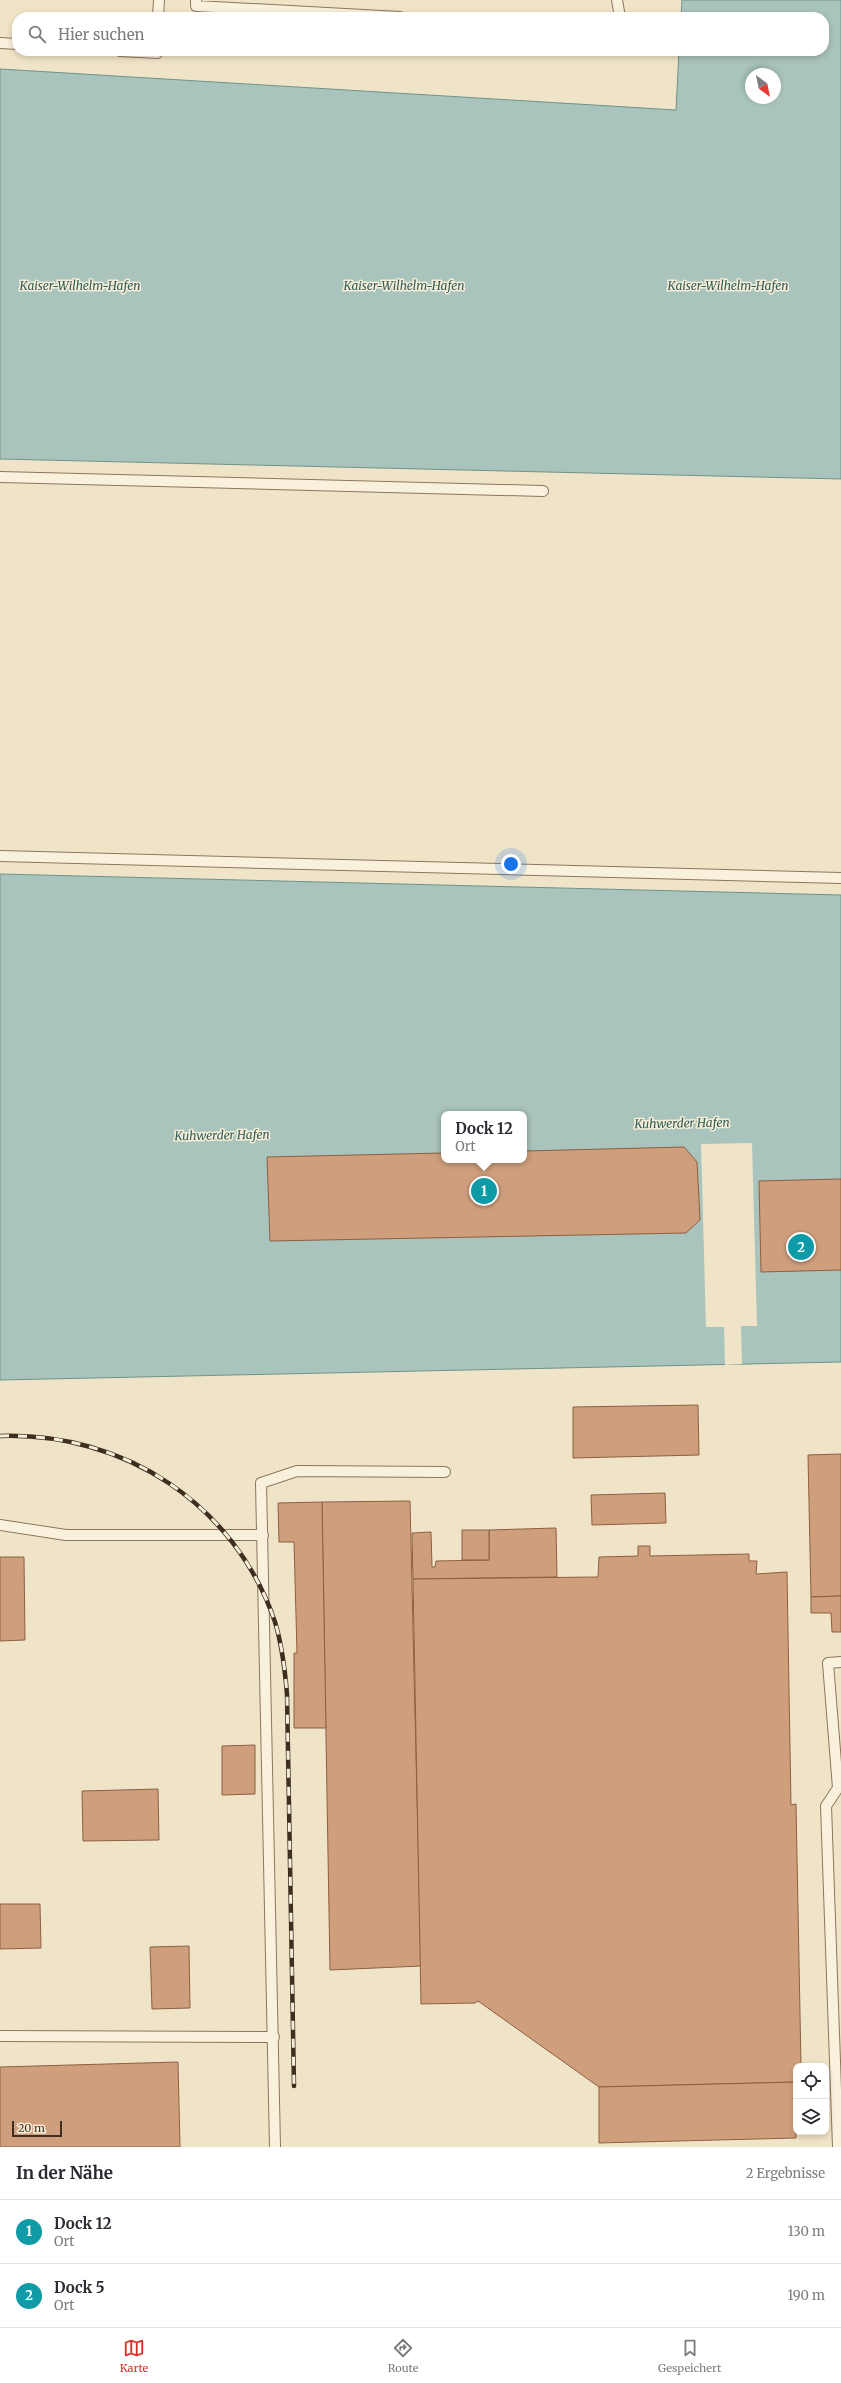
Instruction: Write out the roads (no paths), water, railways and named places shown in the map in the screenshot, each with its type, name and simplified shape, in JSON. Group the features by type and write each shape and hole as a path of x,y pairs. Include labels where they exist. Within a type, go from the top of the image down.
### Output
{"lane":[{"path":"158,12 159,0"},
{"path":"196,0 196,6 307,12"},
{"path":"617,0 619,12"},
{"path":"0,43 12,44"},
{"path":"0,478 543,491"},
{"path":"0,856 841,878"},
{"path":"275,2147 274,2038 261,1484 274,1477 297,1471 445,1472"},
{"path":"0,1525 66,1535 262,1535"},
{"path":"838,2147 831,1997 826,1806 838,1788 839,1775 828,1663 841,1662"},
{"path":"831,1997 841,1993"},
{"path":"0,2036 274,2038"}],"water":[{"name":"Kaiser-Wilhelm-Hafen","path":"682,0 841,0 841,479 0,459 0,69 676,110 679,56 829,56 829,12 681,12"},
{"name":"Kuhwerder Hafen","path":"0,874 841,895 841,1362 0,1380"}],"railway":[{"path":"0,1436 46,1438 90,1447 131,1462 169,1483 203,1510 233,1543 257,1580 275,1622 280,1640 287,1694 294,2086"}],"place":[{"name":"Dock 12","path":"484,1191"},
{"name":"Dock 5","path":"801,1247"}]}
